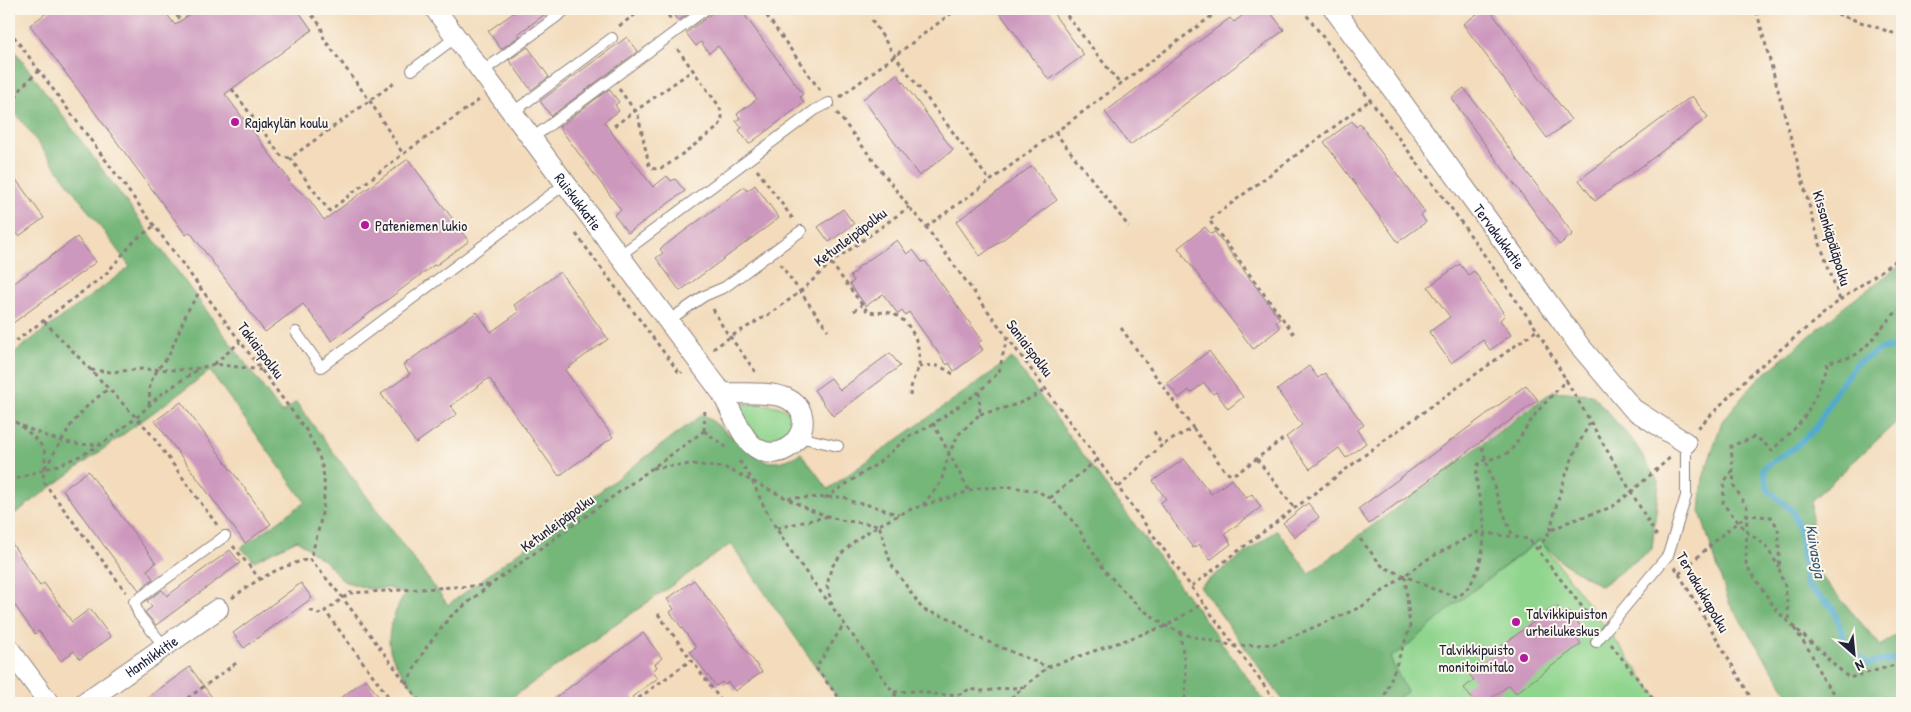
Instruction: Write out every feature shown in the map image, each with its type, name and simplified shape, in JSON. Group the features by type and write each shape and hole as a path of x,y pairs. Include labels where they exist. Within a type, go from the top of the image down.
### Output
{"street":[{"name":"Ruiskukkatie","path":"435,9 668,321 693,369 722,393 747,439 762,451 774,453 796,442 799,437"},
{"name":"Tervakukkatie","path":"1334,9 1579,345 1633,410 1686,443"},
{"path":"722,393 785,398 797,408 802,419 802,431 799,437"},
{"name":"Hanhikkitie","path":"84,703 218,608"},
{"path":"9,648 49,703"}],"lane":[{"path":"482,72 567,9"},
{"path":"532,139 706,9"},
{"path":"412,70 456,37"},
{"path":"512,113 612,38"},
{"path":"619,256 815,110 829,103"},
{"path":"296,332 321,367 565,184"},
{"path":"668,321 704,296 725,287 801,231"},
{"path":"799,437 838,446"},
{"path":"1600,638 1668,555 1686,496 1686,443"},
{"path":"164,646 139,615 134,602 225,536"}],"path":[{"path":"172,9 181,21"},
{"path":"177,16 187,9"},
{"path":"307,9 321,26 324,39 370,101 404,154"},
{"path":"612,38 616,29 643,9"},
{"name":"Saniaispolku","path":"762,9 829,103 909,207 926,226 1277,703"},
{"path":"829,103 957,9"},
{"path":"1062,9 1120,84"},
{"path":"926,226 990,181 1219,9"},
{"name":"Tervakukkapolku","path":"1302,9 1454,212 1538,330 1754,703"},
{"name":"Kissankäpäläpolku","path":"1550,531 1568,522 1612,506 1631,492 1686,443 1704,421 1751,374 1840,300 1818,238 1756,9"},
{"path":"1822,9 1902,36"},
{"path":"872,20 894,56 990,181"},
{"name":"Takiaispolku","path":"9,30 306,430 322,466 323,505 317,537 310,559"},
{"path":"612,79 638,115 649,165 658,170 666,166 722,123 719,106 669,36"},
{"path":"614,126 693,70"},
{"path":"9,124 10,126 12,124 12,110 24,83 39,71"},
{"path":"232,89 282,157 290,158 394,83"},
{"path":"290,158 329,211 483,97"},
{"path":"1294,334 1209,220 1370,100"},
{"path":"1055,132 1129,227"},
{"path":"749,159 801,231"},
{"name":"Ketunleipäpolku","path":"693,369 730,337 771,313 800,292 832,263 909,207"},
{"path":"9,346 105,276 135,240 154,226"},
{"path":"772,253 828,330"},
{"path":"1840,300 1902,256"},
{"path":"832,263 862,306 871,313 885,312 904,320 914,335 919,351 919,367 914,377 910,395"},
{"path":"149,406 150,383 158,369 170,355 187,312 201,289"},
{"path":"704,296 730,337 758,375 763,374"},
{"path":"854,311 862,306"},
{"path":"1902,308 1894,313 1869,344 1853,356 1828,362 1819,390 1798,425 1772,451 1762,441 1753,437 1732,446 1734,486 1748,507 1746,565 1777,611 1849,678 1902,663"},
{"path":"44,320 148,430 225,536 259,578"},
{"path":"1121,328 1226,472 1231,475 1257,459 1283,439"},
{"path":"1192,586 1389,436 1538,330"},
{"path":"824,498 876,464 908,437 933,424 979,392 998,372 1007,336"},
{"path":"214,364 240,342"},
{"path":"90,370 112,372 200,368 214,364 261,370"},
{"path":"919,367 932,365 942,367 953,374"},
{"path":"9,481 82,455 136,418 160,395 200,368"},
{"path":"680,374 683,371 693,369"},
{"path":"1360,539 1383,567 1433,590 1457,597 1464,593 1474,579 1483,551 1484,534 1476,469 1480,461 1510,452 1536,413 1567,379"},
{"path":"44,469 72,425 89,404 108,389"},
{"path":"924,505 941,482 949,453 958,434 980,414 1009,408 1031,400 1046,389"},
{"path":"979,392 980,414"},
{"path":"704,401 706,407 704,431 724,444 730,452"},
{"path":"9,417 41,444 45,452 42,476 45,484 134,602"},
{"path":"1538,549 1550,531 1559,492 1573,456 1591,422"},
{"path":"17,423 44,436 90,445 103,442"},
{"path":"933,424 969,491"},
{"path":"1119,487 1162,445 1193,428"},
{"path":"1153,430 1162,445"},
{"name":"Ketunleipäpolku","path":"406,684 425,649 450,617 704,431"},
{"path":"1482,447 1497,496 1513,537"},
{"path":"737,459 752,480 767,512 807,575 901,703"},
{"path":"1050,498 1098,459"},
{"path":"1257,459 1295,509"},
{"path":"653,468 692,464 726,468 810,510 840,520 879,525"},
{"path":"1732,470 1724,483 1723,504 1747,532 1765,545 1780,568"},
{"path":"833,608 827,586 831,568 842,552 856,539 899,515 979,488 1012,487 1037,491 1050,498 1076,525 1105,571 1139,607 1166,626 1180,632 1235,646 1275,644 1361,608 1426,560 1478,532 1529,539 1600,638 1656,703"},
{"path":"787,498 844,497 853,502 873,506 899,515"},
{"path":"1679,574 1747,515 1771,517 1778,528 1780,576 1784,582 1790,623 1811,653 1823,680 1841,703"},
{"path":"777,528 830,516"},
{"path":"879,525 891,564 923,610 952,619 974,636 1048,667"},
{"path":"218,608 259,578 289,563 310,559 342,598 420,703"},
{"path":"1382,703 1410,628 1405,576"},
{"path":"310,610 318,614 326,611 350,593 490,586"},
{"path":"1005,703 1048,667 1166,626 1204,603"},
{"path":"326,611 391,700 391,703"},
{"path":"658,614 722,702"},
{"path":"842,703 816,668 844,624"},
{"path":"1180,632 1186,674 1186,703"},
{"path":"632,703 691,660"},
{"path":"182,703 239,661"},
{"path":"893,692 916,691 941,695 960,694 970,689 982,691 1025,688"},
{"path":"413,703 415,695"}],"green space":[{"path":"9,43 282,413 296,402 448,605 703,414 764,461 783,461 801,453 828,489 1012,358 1266,703 841,703 731,544 504,703 427,703 400,670 390,649 389,634 395,613 405,594 388,588 369,589 343,581 328,564 297,540 254,561 241,548 305,502 210,371 9,518 9,356 130,267 9,104"},
{"path":"1902,264 1902,417 1811,501 1814,568 1881,646 1902,629 1902,703 1794,703 1729,603 1700,512 1703,478 1722,421 1756,381 1844,307"},
{"path":"1553,391 1592,394 1636,445 1659,483 1652,549 1601,586 1560,561 1539,540 1454,605 1416,639 1390,658 1407,692 1391,703 1285,703 1200,586 1277,530 1309,573"},
{"path":"744,404 778,406 782,408 790,414 792,420 791,428 781,439 773,441 764,439 755,433 748,424 739,407"},
{"name":"Talvikkipuiston urheilukeskus","path":"1540,540 1662,703 1323,703"}],"building":[{"path":"52,9 163,9 175,25 197,9 297,9 312,30 225,94 290,181 288,182 309,199 324,220 408,159 469,241 332,341 303,304 265,332 190,232 186,235 30,25"},
{"path":"519,9 552,9 501,49 488,31"},
{"path":"669,9 695,9 678,21"},
{"path":"713,9 740,9 803,94 800,97 804,103 749,144 739,130 742,128 736,121 740,118 737,114 757,99 718,46 709,53 701,42 696,46 686,33 710,15"},
{"path":"997,9 1050,9 1084,55 1049,80"},
{"path":"1251,9 1268,9 1284,30 1130,145 1105,112 1230,18 1234,22"},
{"path":"1484,9 1489,9 1571,120 1547,138 1463,24"},
{"path":"627,37 638,51 551,116 540,101"},
{"path":"528,47 549,77 531,90 509,60"},
{"path":"897,74 953,150 919,176 863,99"},
{"path":"1464,88 1573,234 1559,245 1451,98"},
{"path":"609,89 619,102 615,105 619,111 604,122 618,141 653,187 667,176 671,181 675,179 685,191 628,233 614,215 621,210 559,127"},
{"path":"1692,96 1708,117 1595,201 1579,180"},
{"path":"1352,121 1356,127 1360,124 1425,212 1421,215 1426,222 1398,242 1324,142"},
{"path":"1032,166 1057,200 980,256 956,222"},
{"path":"9,170 44,218 19,236 9,222"},
{"path":"755,185 779,218 680,291 656,258 663,253 660,249 744,187 747,191"},
{"path":"843,209 854,224 829,242 818,227"},
{"path":"1205,227 1211,234 1215,232 1280,319 1276,322 1280,328 1253,349 1178,248"},
{"path":"77,237 96,262 9,326 9,287"},
{"path":"897,240 907,254 913,250 922,262 925,261 982,340 978,343 983,350 954,371 949,363 947,365 909,312 905,315 902,311 898,314 883,294 866,306 850,284 854,281 850,276 858,270 857,268"},
{"path":"1460,264 1468,275 1474,271 1505,315 1500,320 1511,335 1490,350 1483,340 1451,363 1429,332 1450,317 1428,287"},
{"path":"560,272 608,339 565,370 613,437 559,476 489,378 451,406 457,414 416,443 381,394 410,374 403,365 477,312 491,332 519,312 514,305"},
{"path":"1209,351 1243,397 1228,409 1216,392 1213,394 1204,383 1191,393 1189,390 1179,398 1167,383"},
{"path":"890,353 900,366 833,416 814,390 831,378 840,390"},
{"path":"1309,366 1318,378 1325,373 1364,425 1357,430 1366,443 1346,458 1339,448 1310,469 1286,437 1302,425 1277,390"},
{"path":"1526,385 1538,400 1369,524 1358,509"},
{"path":"181,402 271,524 245,543 155,421"},
{"path":"1184,459 1211,494 1232,479 1246,498 1252,494 1261,507 1225,534 1231,544 1210,560 1199,544 1193,548 1160,503 1166,499 1153,481"},
{"path":"88,471 156,563 147,570 153,579 139,590 131,582 63,490"},
{"path":"1308,503 1319,517 1295,537 1283,523"},
{"path":"9,539 40,586 44,583 72,622 90,609 111,637 80,659 74,651 61,661 39,631 35,634 9,597"},
{"path":"230,550 240,563 156,625 145,612 152,607 147,601 162,590 167,596"},
{"path":"694,580 762,672 735,691 728,682 725,685 722,682 716,686 690,652 696,647 670,612 674,609 667,599"},
{"path":"301,583 312,598 244,648 233,633"},
{"name":"Talvikkipuisto monitoimitalo","path":"1556,605 1564,615 1569,611 1582,628 1574,634 1581,644 1516,693 1509,685 1485,703 1475,703 1464,688 1474,680 1467,672"},
{"path":"643,633 662,658 655,664 657,667 653,671 658,678 632,697 637,703 548,703"},
{"path":"190,667 216,703 140,703"},
{"path":"366,679 383,703 334,703"}],"waterway":[{"name":"Kuivasoja","path":"1902,348 1883,348 1857,363 1837,389 1816,428 1794,448 1763,468 1768,490 1792,510 1800,531 1806,585 1833,608 1847,646 1867,664 1896,659 1902,653"}],"place":[{"name":"Rajakylän koulu","path":"235,122"},
{"name":"Pateniemen lukio","path":"365,225"},
{"name":"Talvikkipuiston urheilukeskus","path":"1516,622"},
{"name":"Talvikkipuisto monitoimitalo","path":"1524,658"}]}
